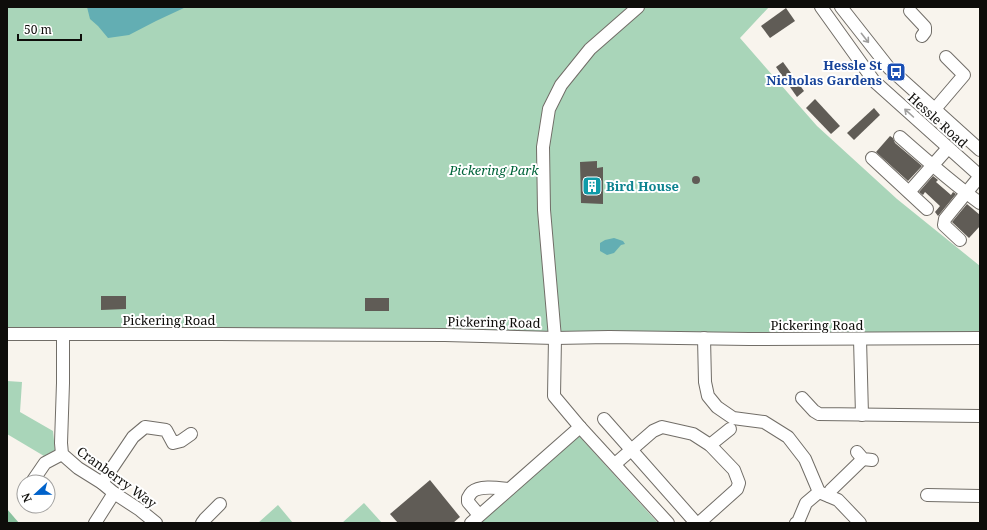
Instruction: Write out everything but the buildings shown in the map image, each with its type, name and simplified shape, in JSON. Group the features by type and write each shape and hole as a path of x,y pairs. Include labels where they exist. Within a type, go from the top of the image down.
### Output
{"street":[{"path":"638,7 590,49 561,84 549,109 544,147 544,210 555,338 554,396 668,523"},
{"name":"Hessle Road","path":"821,7 874,81 980,176"},
{"name":"Hessle Road","path":"841,7 889,68 980,150"},
{"path":"911,8 925,27 925,32 922,36"},
{"path":"926,128 964,75 946,57"},
{"path":"900,137 932,165 980,203"},
{"path":"909,192 948,148"},
{"path":"872,158 927,209"},
{"path":"960,240 944,225 945,219 980,176"},
{"name":"Pickering Road","path":"7,334 445,335 555,338 609,337 749,339 980,338"},
{"name":"Cranberry Way","path":"63,334 63,383 60,443 62,454 78,468 102,483 156,523"},
{"path":"704,338 705,382 708,396 717,407 733,418 764,422 788,437 805,459 824,494 838,500 860,523"},
{"path":"860,339 862,415"},
{"path":"802,398 814,411 819,414 980,416"},
{"path":"604,420 696,523"},
{"path":"508,489 487,488 478,489 472,492 468,498 468,502 475,519 580,426"},
{"path":"102,483 133,437 144,427 166,430 173,443 181,441 191,434"},
{"path":"615,464 653,431 662,427 693,434 710,445 734,470 739,483 737,489 700,523"},
{"path":"710,445 730,428"},
{"path":"38,474 45,464 62,454"},
{"path":"796,523 798,522 806,502 831,490 864,457"},
{"path":"95,523 114,493"},
{"path":"927,495 980,496"},
{"path":"202,523 224,501"}],"green space":[{"name":"Pickering Park","path":"7,7 769,7 740,38 817,126 897,199 980,266 980,332 7,332"},
{"path":"7,381 22,382 20,412 53,431 55,450 44,456 7,434"},
{"path":"576,437 580,437 658,523 480,523"},
{"path":"364,503 382,523 342,523"},
{"path":"278,505 293,523 258,523"},
{"path":"7,509 19,523 7,523"}],"water":[{"path":"87,7 186,7 129,35 108,38 90,19"},
{"path":"614,238 623,241 625,244 621,245 614,253 607,255 600,251 600,243"}],"place":[{"name":"Hessle St Nicholas Gardens","path":"896,72"},
{"name":"Bird House","path":"592,186"}]}
